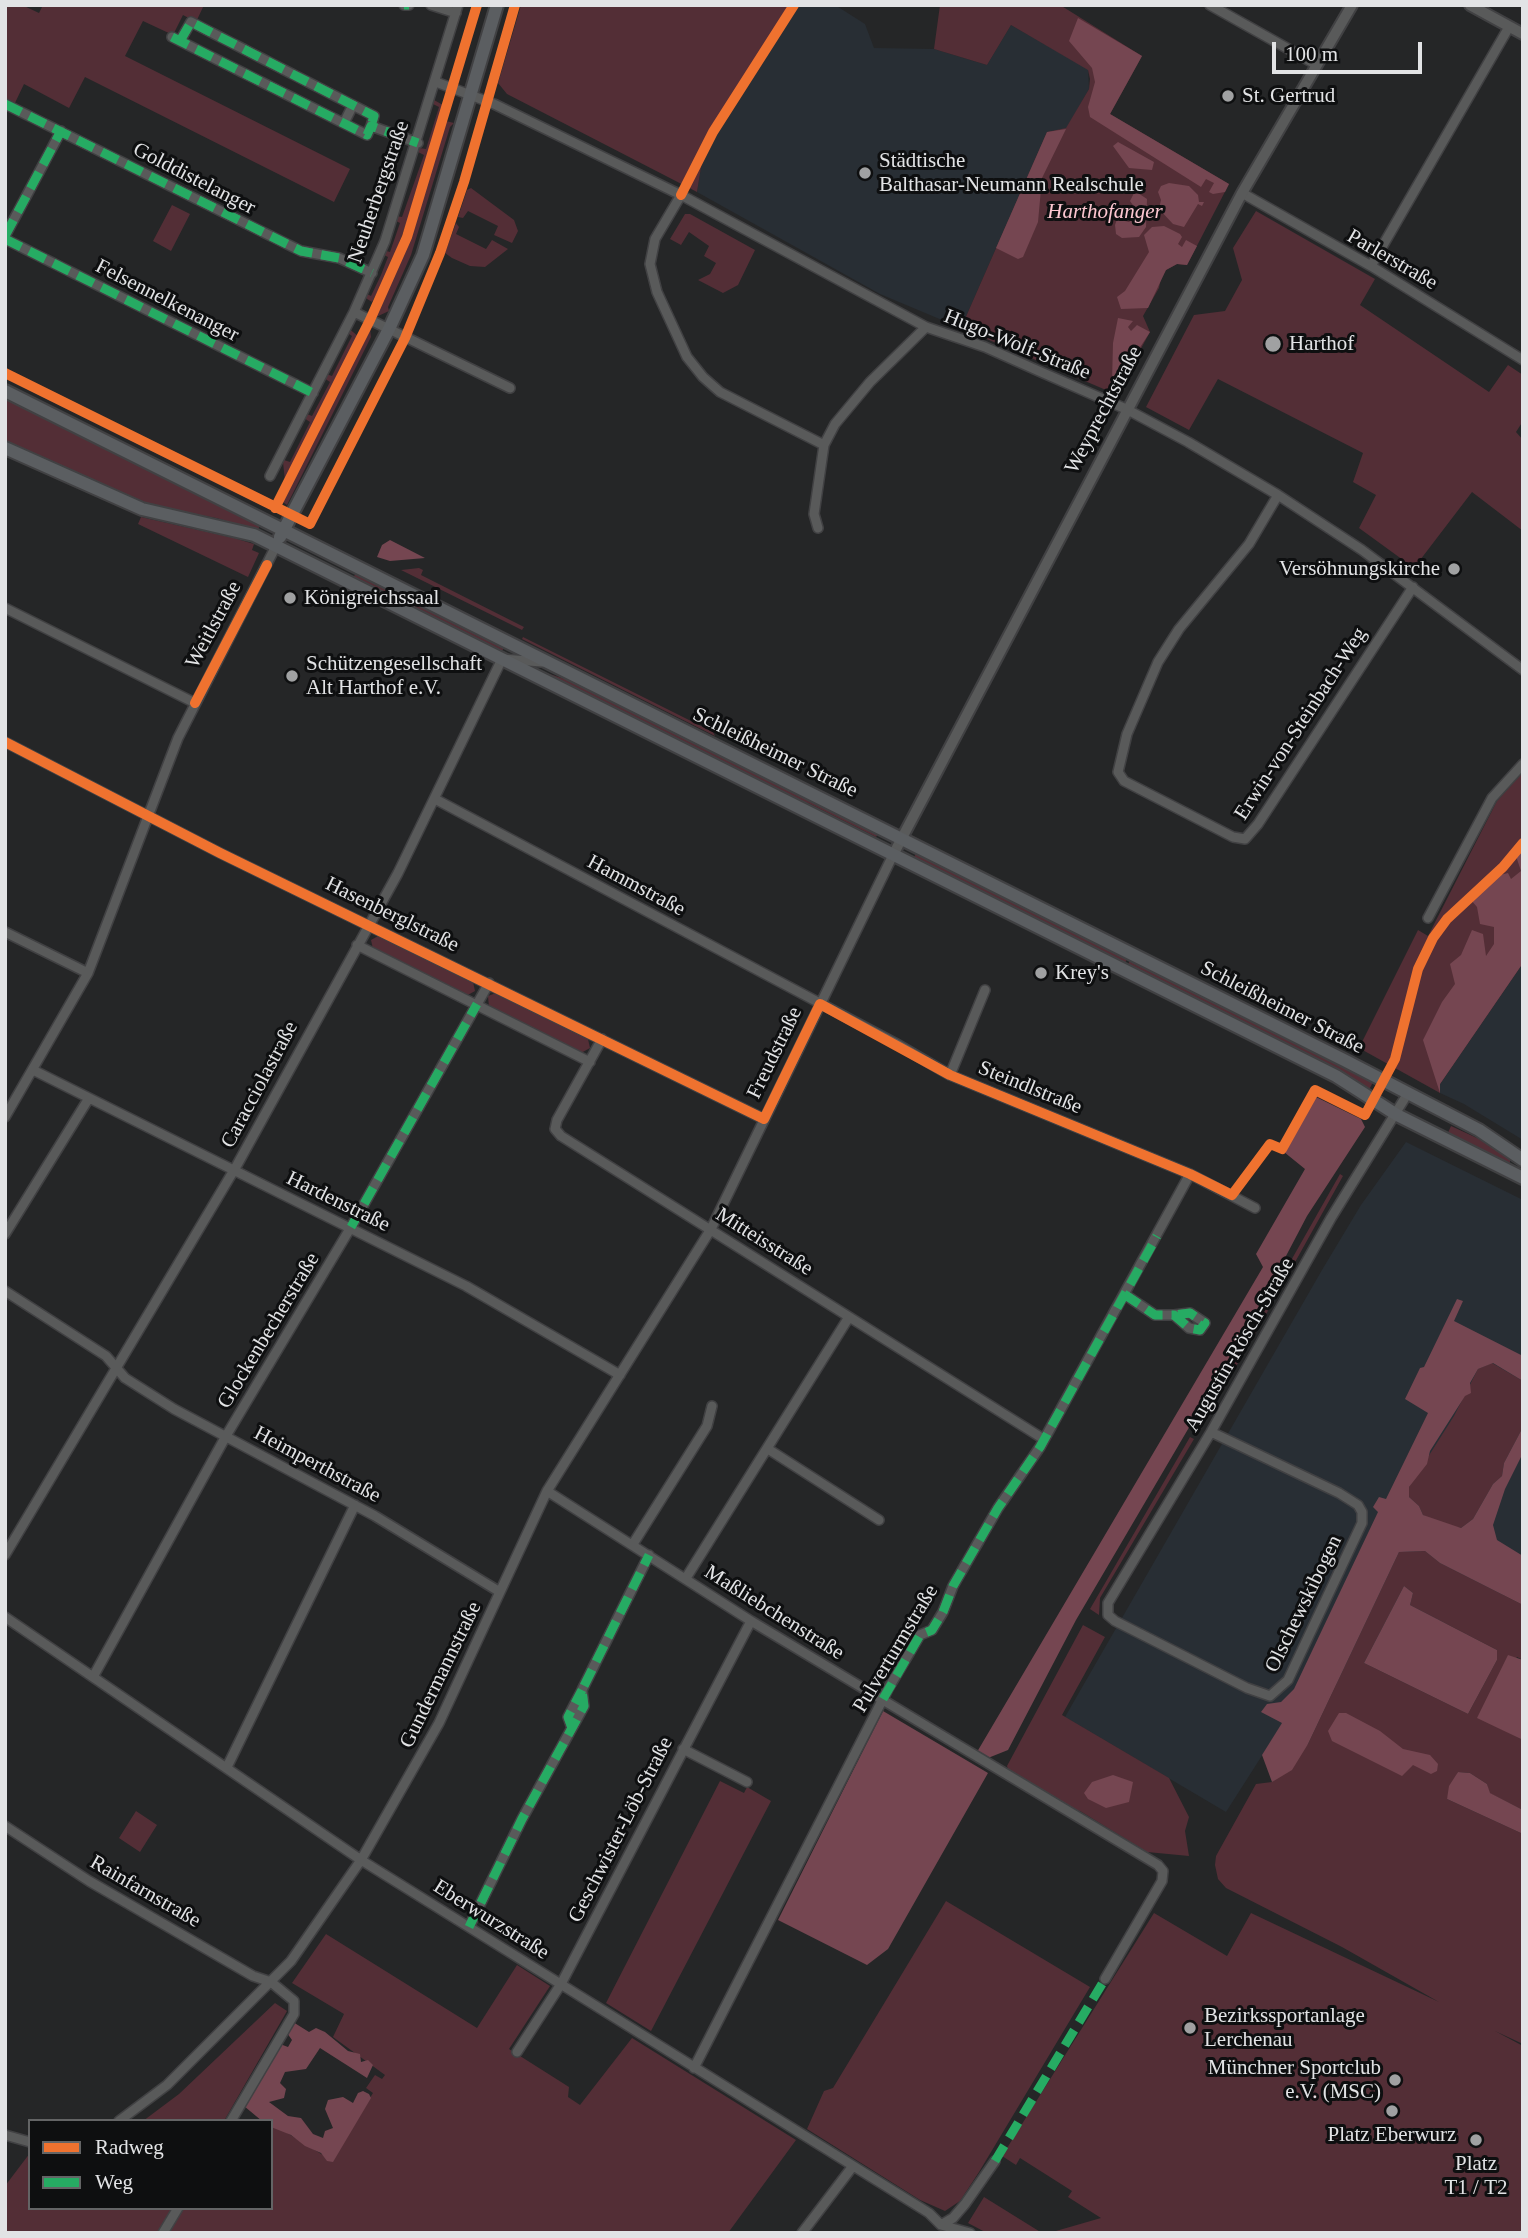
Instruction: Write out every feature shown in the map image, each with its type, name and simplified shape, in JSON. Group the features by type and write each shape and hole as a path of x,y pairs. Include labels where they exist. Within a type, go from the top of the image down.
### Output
{"main road":[{"path":"276,546 389,330 431,232 497,5"},
{"name":"Schleißheimer Straße","path":"5,391 1408,1093 1479,1130 1523,1160"},
{"name":"Schleißheimer Straße","path":"5,447 142,509 173,519 232,528 276,546 1336,1076 1397,1115 1523,1178"},
{"path":"353,585 350,574 360,569"}],"street":[{"path":"431,5 457,9"},
{"path":"1210,5 1317,65"},
{"name":"Weyprechtstraße","path":"893,855 1242,193 1352,5"},
{"path":"1474,6 1523,34"},
{"name":"Neuherbergstraße","path":"270,476 372,273 418,143 457,9"},
{"path":"191,22 352,105 374,116 367,135 176,39 191,22"},
{"path":"1371,266 1509,26"},
{"path":"436,82 471,95"},
{"name":"Hugo-Wolf-Straße","path":"471,95 681,195 926,327 985,347 1126,410 1278,495 1413,587 1523,670"},
{"name":"Golddistelanger","path":"5,104 301,251 339,258 372,273"},
{"path":"344,124 352,105"},
{"path":"371,127 418,143"},
{"path":"5,238 61,131"},
{"name":"Parlerstraße","path":"1242,193 1371,266 1523,360"},
{"path":"681,195 655,239 650,264 657,292 687,357 720,392 824,445"},
{"name":"Felsennelkenanger","path":"5,238 313,393"},
{"path":"354,312 510,388"},
{"path":"818,528 814,514 824,445 835,424 870,382 926,327"},
{"name":"Erwin-von-Steinbach-Weg","path":"1278,495 1249,544 1179,629 1158,662 1127,734 1118,772 1124,781 1233,837 1245,839 1258,824 1287,775 1413,587"},
{"name":"Weitlstraße","path":"5,1117 35,1071 88,973 195,703 276,546"},
{"path":"5,608 195,703"},
{"path":"502,659 547,662"},
{"name":"Caracciolastraße","path":"5,1555 234,1171 369,926 435,799 502,659"},
{"name":"Hasenberglstraße","path":"5,742 369,926 764,1119"},
{"path":"1428,918 1492,798 1523,764"},
{"name":"Hammstraße","path":"435,799 820,1004"},
{"name":"Freudstraße","path":"711,1229 893,855"},
{"path":"5,932 88,973"},
{"name":"Hasenberglstraße","path":"357,945 590,1062"},
{"path":"477,1004 489,983"},
{"path":"950,1075 985,990"},
{"name":"Glockenbecherstraße","path":"93,1677 226,1436 351,1227 477,1004"},
{"name":"Steindlstraße","path":"820,1004 950,1075 1191,1174 1255,1208"},
{"name":"Mitteisstraße","path":"602,1039 557,1120 555,1129 1042,1438"},
{"name":"Hardenstraße","path":"35,1071 351,1227 504,1307 620,1375"},
{"name":"Augustin-Rösch-Straße","path":"1108,1615 1108,1604 1211,1432 1331,1218 1397,1115 1408,1093"},
{"path":"5,1234 89,1098"},
{"name":"Pulverturmstraße","path":"694,2068 883,1699 920,1635 932,1630 998,1508 1040,1447 1042,1438 1191,1174"},
{"name":"Gundermannstraße","path":"122,2119 167,2085 271,1982 309,1938 361,1860 432,1738 547,1490 711,1229"},
{"name":"Heimperthstraße","path":"6,1294 106,1356 125,1378 174,1409 355,1505 500,1592"},
{"path":"1124,1294 1155,1315 1174,1315"},
{"path":"686,1578 849,1317"},
{"path":"633,1544 707,1426 712,1406"},
{"name":"Olschewskibogen","path":"1108,1615 1164,1647 1264,1695 1277,1693 1289,1680 1362,1522 1362,1512 1358,1505 1339,1493 1211,1432"},
{"path":"768,1449 879,1520"},
{"name":"Maßliebchenstraße","path":"547,1490 751,1620 1163,1871 1162,1881 1105,1979"},
{"path":"227,1767 355,1505"},
{"path":"469,1927 522,1819 584,1706 582,1690 649,1555"},
{"name":"Eberwurzstraße","path":"5,1617 361,1860 929,2213 942,2229 970,2233"},
{"name":"Geschwister-Löb-Straße","path":"517,2052 561,1984 751,1620"},
{"path":"683,1749 747,1782"},
{"name":"Rainfarnstraße","path":"5,1826 89,1881 253,1976 271,1982"},
{"path":"232,2119 294,2014 293,2001 271,1982"},
{"path":"5,2135 28,2141"},
{"path":"942,2229 959,2211 995,2161"},
{"path":"803,2233 853,2166"},
{"path":"163,2233 177,2210"}],"shaded area":[{"name":"Städtische Balthasar-Neumann Realschule","path":"797,5 835,5 865,24 874,48 934,49 987,65 1011,25 1088,69 1089,89 1066,129 1047,132 961,328 880,294 697,192 703,155 708,144"},
{"path":"1078,18 1142,56 1110,114 1229,184 1225,192 1209,192 1214,183 1206,179 1201,187 1090,117 1088,107 1095,82 1092,68 1069,41"},
{"path":"1066,129 1042,178 1038,222 1023,257 1018,259 996,248 1047,132"},
{"path":"1118,142 1154,162 1152,170 1129,168 1113,146"},
{"path":"1169,183 1189,186 1198,195 1199,202 1204,202 1202,206 1198,204 1184,227 1173,224 1159,209 1161,200 1158,192 1161,186"},
{"path":"1135,191 1147,199 1146,227 1139,237 1122,238 1116,234 1115,225 1117,219 1129,222 1134,218 1137,211 1130,201"},
{"path":"1164,226 1180,234 1182,237 1178,244 1182,247 1186,240 1197,246 1187,265 1177,264 1166,270 1148,308 1121,309 1117,297 1125,291 1149,252 1144,235 1152,227"},
{"path":"1118,318 1133,321 1128,327 1131,331 1137,325 1150,332 1128,366 1131,368 1121,385 1112,382 1113,343"},
{"path":"390,540 425,558 390,561 377,557 382,545"},
{"path":"1523,846 1523,963 1440,1084 1440,1093 1423,1040 1442,1002 1455,984 1450,964 1461,955 1472,930 1483,934 1486,956 1494,944 1494,927 1480,924 1477,907 1471,900 1496,876 1508,873 1511,879 1521,871 1516,856"},
{"path":"1523,963 1523,1140 1464,1104 1440,1093 1440,1084"},
{"path":"1316,1097 1361,1119 1365,1127 1307,1216 1255,1315 1076,1620 1008,1750 988,1758 977,1752 1263,1267 1256,1254 1305,1169 1284,1152"},
{"path":"1406,1142 1523,1200 1523,1584 1293,1707 1226,1812 1065,1717 1322,1270 1361,1205"},
{"path":"1457,1299 1463,1301 1454,1321 1523,1356 1523,1381 1493,1363 1478,1369 1470,1383 1471,1393 1465,1396 1430,1451 1427,1464 1409,1487 1409,1497 1419,1506 1423,1515 1461,1528 1473,1519 1493,1484 1502,1476 1504,1463 1523,1427 1523,1453 1505,1489 1493,1525 1497,1540 1523,1556 1523,1605 1440,1563 1425,1551 1399,1552 1308,1744 1292,1770 1272,1782 1262,1755 1282,1723 1261,1712 1267,1704 1281,1702 1294,1689 1378,1512 1373,1507 1379,1497 1386,1499 1428,1413 1405,1399"},
{"path":"1404,1586 1413,1593 1410,1605 1497,1650 1497,1660 1468,1714 1364,1663"},
{"path":"1508,1655 1523,1660 1523,1740 1477,1718"},
{"path":"883,1711 988,1773 888,1949 867,1965 778,1920"},
{"path":"1339,1713 1346,1713 1380,1731 1403,1749 1430,1755 1438,1764 1437,1771 1431,1774 1413,1765 1402,1776 1332,1741 1328,1731"},
{"path":"1458,1772 1470,1773 1487,1784 1490,1793 1523,1810 1523,1834 1447,1799 1449,1786"},
{"path":"1113,1775 1133,1782 1129,1802 1106,1808 1088,1799 1084,1793 1092,1782"},
{"path":"293,2022 309,2032 316,2028 348,2051 360,2054 361,2062 368,2060 373,2065 367,2078 320,2048 306,2069 285,2072 280,2083 286,2089 284,2098 269,2102 288,2116 301,2118 313,2134 323,2138 325,2131 333,2128 325,2109 328,2100 343,2097 353,2103 358,2093 363,2091 369,2094 371,2098 333,2162 327,2161 321,2153 305,2146 291,2135 273,2128 273,2119 260,2119 244,2106 280,2044 288,2047 292,2040 287,2033"}],"green space":[{"path":"5,5 22,5 39,13 43,5 204,5 196,22 183,15 173,35 143,21 125,56 350,169 334,202 85,77 69,108 24,84 14,105 5,101"},
{"path":"521,5 797,5 708,144 703,155 697,192 507,94 498,83"},
{"name":"Harthofanger","path":"940,5 1060,5 1142,56 1110,114 1229,184 1187,265 1177,264 1166,270 1161,278 1159,288 1143,316 1150,332 1121,385 1113,393 961,328 1047,132 1066,128 1089,89 1090,79 1088,70 1011,25 987,65 934,49"},
{"path":"434,100 443,105 414,204 386,277 372,302 364,297 365,293 371,296 381,275 388,257 382,254 383,250 390,252 400,223 394,220 396,216 402,217 424,155 418,152 419,148 426,149 439,107 433,104"},
{"path":"446,121 454,123 450,127 411,255 388,307 389,311 376,317 412,233"},
{"path":"471,188 514,220 518,231 512,243 494,235 498,226 468,211 463,218 458,217 467,190"},
{"path":"172,205 190,214 171,251 153,241"},
{"path":"1256,211 1375,279 1360,305 1489,392 1508,365 1523,375 1523,421 1516,432 1523,440 1523,531 1472,492 1414,568 1359,528 1376,495 1353,482 1363,453 1218,379 1189,430 1146,407 1194,315 1225,311 1242,280 1233,248"},
{"path":"685,214 690,214 755,250 738,285 723,293 698,280 710,274 716,263 704,256 709,246 689,232 681,245 670,239"},
{"path":"456,223 459,227 456,234 486,249 492,240 508,249 485,267 470,266 452,258 445,253"},
{"path":"348,328 358,336 285,481 283,462 290,462 310,422 304,418 307,414 312,416 330,382 324,378 326,374 332,376 352,336 346,332"},
{"path":"370,328 371,337 287,505 283,502"},
{"path":"5,397 260,525 258,530 216,518 140,504 5,444"},
{"path":"141,517 254,544 252,550 259,553 248,577 138,524"},
{"path":"401,570 423,570 421,575 524,627 522,630"},
{"path":"356,573 505,647 500,653 353,578"},
{"path":"523,637 713,732 715,736 522,639"},
{"path":"525,666 571,681 878,834 876,837 808,803 798,802"},
{"path":"1523,772 1523,963 1440,1084 1440,1093 1359,1048 1418,930 1428,936 1497,801"},
{"path":"916,853 1127,959 1124,965 913,860"},
{"path":"380,935 473,982 475,991 466,996 373,949 371,940"},
{"path":"1130,960 1373,1082 1369,1090 1127,967"},
{"path":"496,993 588,1039 590,1048 581,1053 489,1007 488,996"},
{"path":"1451,1126 1490,1144 1510,1158 1510,1163 1447,1135"},
{"path":"1340,1174 1343,1176 1211,1409 1208,1407"},
{"path":"1492,1363 1523,1381 1523,1427 1504,1463 1502,1476 1493,1484 1473,1519 1461,1528 1443,1525 1423,1515 1419,1506 1409,1497 1409,1487 1454,1416 1478,1369"},
{"path":"1190,1437 1194,1439 1100,1598 1099,1615 1090,1609"},
{"path":"1425,1551 1440,1563 1523,1605 1523,1660 1517,1657 1478,1717 1523,1740 1523,1810 1489,1793 1487,1784 1470,1773 1458,1772 1447,1799 1523,1834 1523,2044 1495,2031 1523,2046 1523,2233 1049,2233 1101,2218 1068,2197 1072,2191 1020,2158 1016,2165 1002,2156 1154,1913 1227,1956 1251,1913 1439,2002 1342,1947 1226,1888 1218,1879 1215,1865 1216,1856 1256,1784 1272,1782 1308,1744 1399,1552","holes":["1404,1586 1413,1593 1410,1605 1497,1650 1497,1660 1468,1714 1364,1663"]},
{"path":"1083,1625 1105,1637 1062,1715 1169,1778 1189,1817 1185,1831 1189,1856 1147,1852 1080,1811 1061,1807 1009,1772 1007,1766"},
{"path":"720,1781 744,1793 747,1787 771,1801 651,2031 606,2003"},
{"path":"136,1811 157,1825 140,1852 119,1838"},
{"path":"946,1901 1090,1987 979,2172 960,2201 945,2211 920,2200 807,2129 824,2091 833,2088"},
{"path":"326,1934 477,2028 517,1965 550,1986 509,2049 569,2087 568,2097 580,2105 632,2038 796,2140 728,2233 162,2233 177,2210 273,2210 273,2124 331,2160 373,2093 366,2088 375,2075 382,2079 385,2075 333,2037 344,2014 292,1983"},
{"path":"275,2003 287,2011 225,2119 146,2119 179,2094"},
{"path":"28,2156 28,2210 174,2210 161,2233 5,2233 5,2186"},
{"path":"984,2197 1042,2233 987,2233 968,2223"}],"marked path":[{"path":"404,5 409,5"},
{"path":"180,41 191,22 374,116 371,126"},
{"path":"172,37 367,135 371,126 418,143"},
{"path":"5,104 301,251 339,258 372,273"},
{"path":"5,236 61,131"},
{"path":"5,239 313,393"},
{"path":"351,1227 477,1004"},
{"path":"883,1699 920,1635 932,1630 943,1612 953,1586 998,1508 1040,1447 1157,1236"},
{"path":"1124,1294 1155,1315 1174,1315 1189,1328 1200,1330 1205,1323 1190,1313 1174,1315"},
{"path":"469,1927 522,1819 584,1706 582,1690 649,1555"},
{"path":"572,1728 568,1717 582,1690"},
{"path":"995,2161 1105,1979"}],"cycle path":[{"path":"275,508 370,320 407,237 477,5"},
{"path":"5,373 310,524 405,338 440,253 464,182 515,5"},
{"path":"681,195 713,132 794,5"},
{"path":"195,703 267,565"},
{"path":"5,742 220,853 764,1119 820,1004 950,1075 1190,1174 1232,1195 1270,1144 1282,1149 1315,1090 1365,1115 1395,1059 1418,969 1433,938 1447,919 1503,867 1523,843"}],"place":[{"name":"St. Gertrud","path":"1228,96"},
{"name":"Städtische Balthasar-Neumann Realschule","path":"865,173"},
{"name":"Harthof","path":"1273,344"},
{"name":"Versöhnungskirche","path":"1454,569"},
{"name":"Königreichssaal","path":"290,598"},
{"name":"Schützengesellschaft Alt Harthof e.V.","path":"292,676"},
{"name":"Krey's","path":"1041,973"},
{"name":"Bezirkssportanlage Lerchenau","path":"1190,2028"},
{"name":"Münchner Sportclub e.V. (MSC)","path":"1395,2080"},
{"name":"Platz Eberwurz","path":"1392,2111"},
{"name":"Platz T1 / T2","path":"1476,2140"}]}
